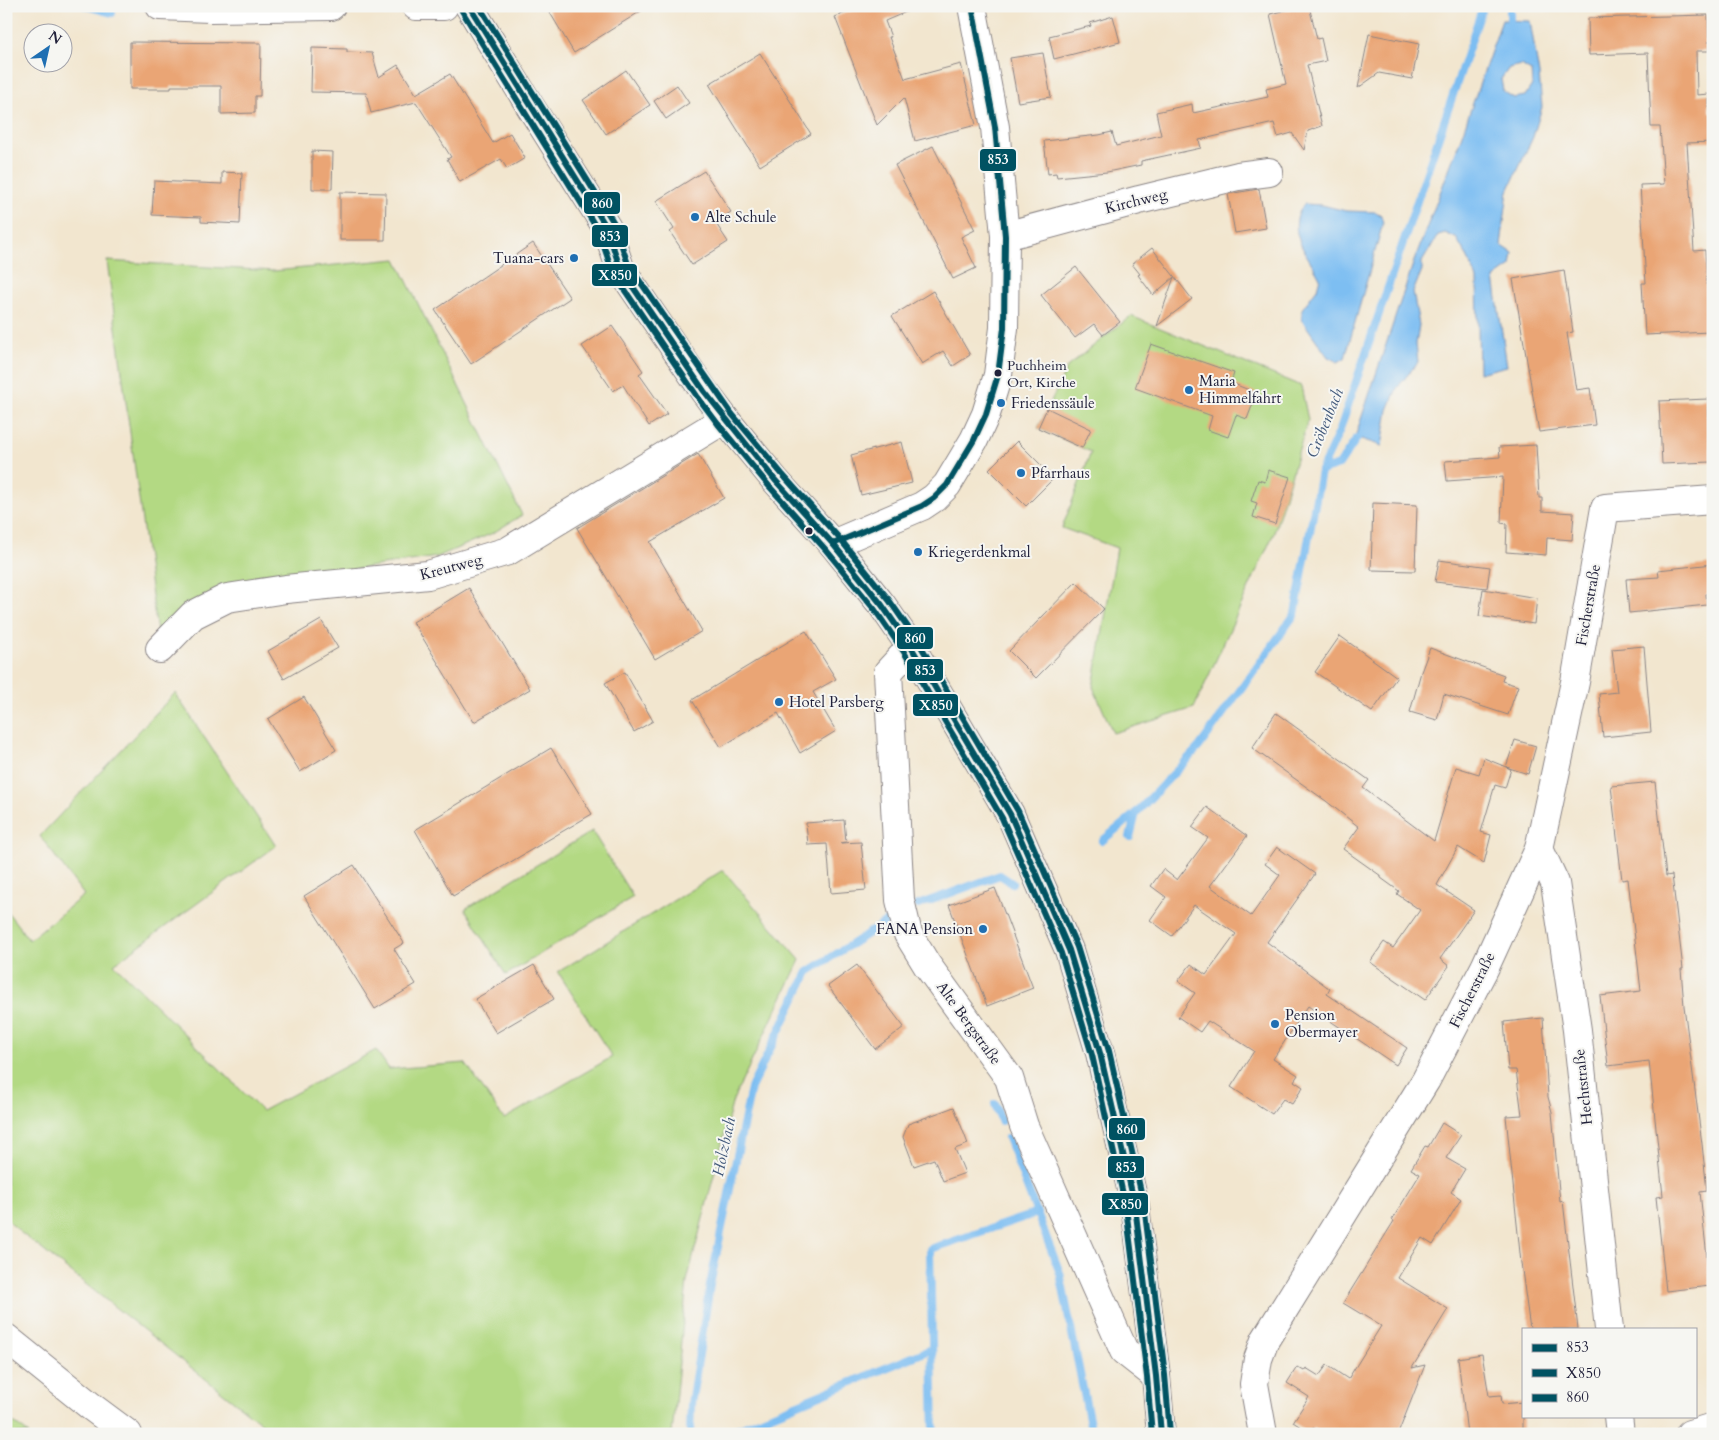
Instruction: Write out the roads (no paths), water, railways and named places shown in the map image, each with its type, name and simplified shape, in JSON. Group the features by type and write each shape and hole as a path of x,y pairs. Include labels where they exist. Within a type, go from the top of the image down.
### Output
{"street":[{"path":"160,6 193,8 331,6"},
{"path":"416,6 444,6"},
{"path":"469,6 607,228 620,268 725,419 774,480 833,544 882,605 911,648 1010,814 1070,950 1100,1053 1135,1206 1156,1376 1161,1434"},
{"path":"833,544 922,506 934,498 947,484 974,440 986,414 998,375 1004,328 1005,236 995,127 972,6"},
{"name":"Kirchweg","path":"1005,236 1139,200 1238,176 1269,172"},
{"name":"Kreutweg","path":"160,649 193,615 227,598 286,589 428,575 508,551 725,419"},
{"name":"Fischerstraße","path":"1262,1434 1254,1384 1258,1359 1265,1340 1426,1080 1485,967 1539,849 1575,682 1606,508 1713,500"},
{"name":"Alte Bergstraße","path":"911,648 888,672 900,900 908,934 927,965 1009,1078 1024,1126 1124,1351 1156,1376"},
{"name":"Hechtstraße","path":"1539,849 1555,883 1576,1030 1609,1328"},
{"path":"6,1338 128,1434"},
{"path":"1618,1418 1620,1434"},
{"path":"1690,1434 1713,1427"}],"water":[{"path":"1502,20 1530,21 1539,74 1542,107 1533,137 1508,191 1501,245 1513,253 1511,266 1494,278 1507,366 1479,373 1477,279 1466,254 1456,238 1445,233 1438,235 1422,262 1422,270 1413,292 1419,325 1416,344 1418,362 1397,388 1388,410 1382,446 1355,437 1414,261 1459,143","holes":["1521,65 1531,71 1532,85 1525,96 1514,98 1503,91 1501,79 1509,68"]},
{"path":"1304,204 1322,205 1346,211 1376,212 1381,215 1383,223 1345,358 1338,362 1328,357 1302,320 1302,309 1317,289 1320,278 1304,251 1297,233 1298,214"}],"waterway":[{"path":"86,6 112,13"},
{"name":"Gröbenbach","path":"1102,841 1136,813 1199,747 1295,614 1321,471 1339,432 1483,6"},
{"path":"1510,6 1510,20"},
{"path":"1321,471 1339,465 1357,438"},
{"path":"1130,837 1136,813"},
{"name":"Holzbach","path":"918,905 1000,875 1012,883"},
{"name":"Holzbach","path":"690,1434 691,1404 710,1285 751,1088 808,972 889,920"},
{"path":"995,1104 1001,1121"},
{"path":"1008,1138 1060,1273 1092,1434"},
{"path":"934,1434 930,1249 1037,1213"},
{"path":"725,1434 932,1349"}],"place":[{"name":"Alte Schule","path":"695,217"},
{"name":"Tuana-cars","path":"574,258"},
{"name":"Puchheim Ort, Kirche","path":"998,373"},
{"name":"Maria Himmelfahrt","path":"1189,390"},
{"name":"Friedenssäule","path":"1001,403"},
{"name":"Pfarrhaus","path":"1021,473"},
{"name":"Kriegerdenkmal","path":"918,552"},
{"name":"Hotel Parsberg","path":"779,702"},
{"name":"FANA Pension","path":"983,929"},
{"name":"Pension Obermayer","path":"1275,1024"}]}
